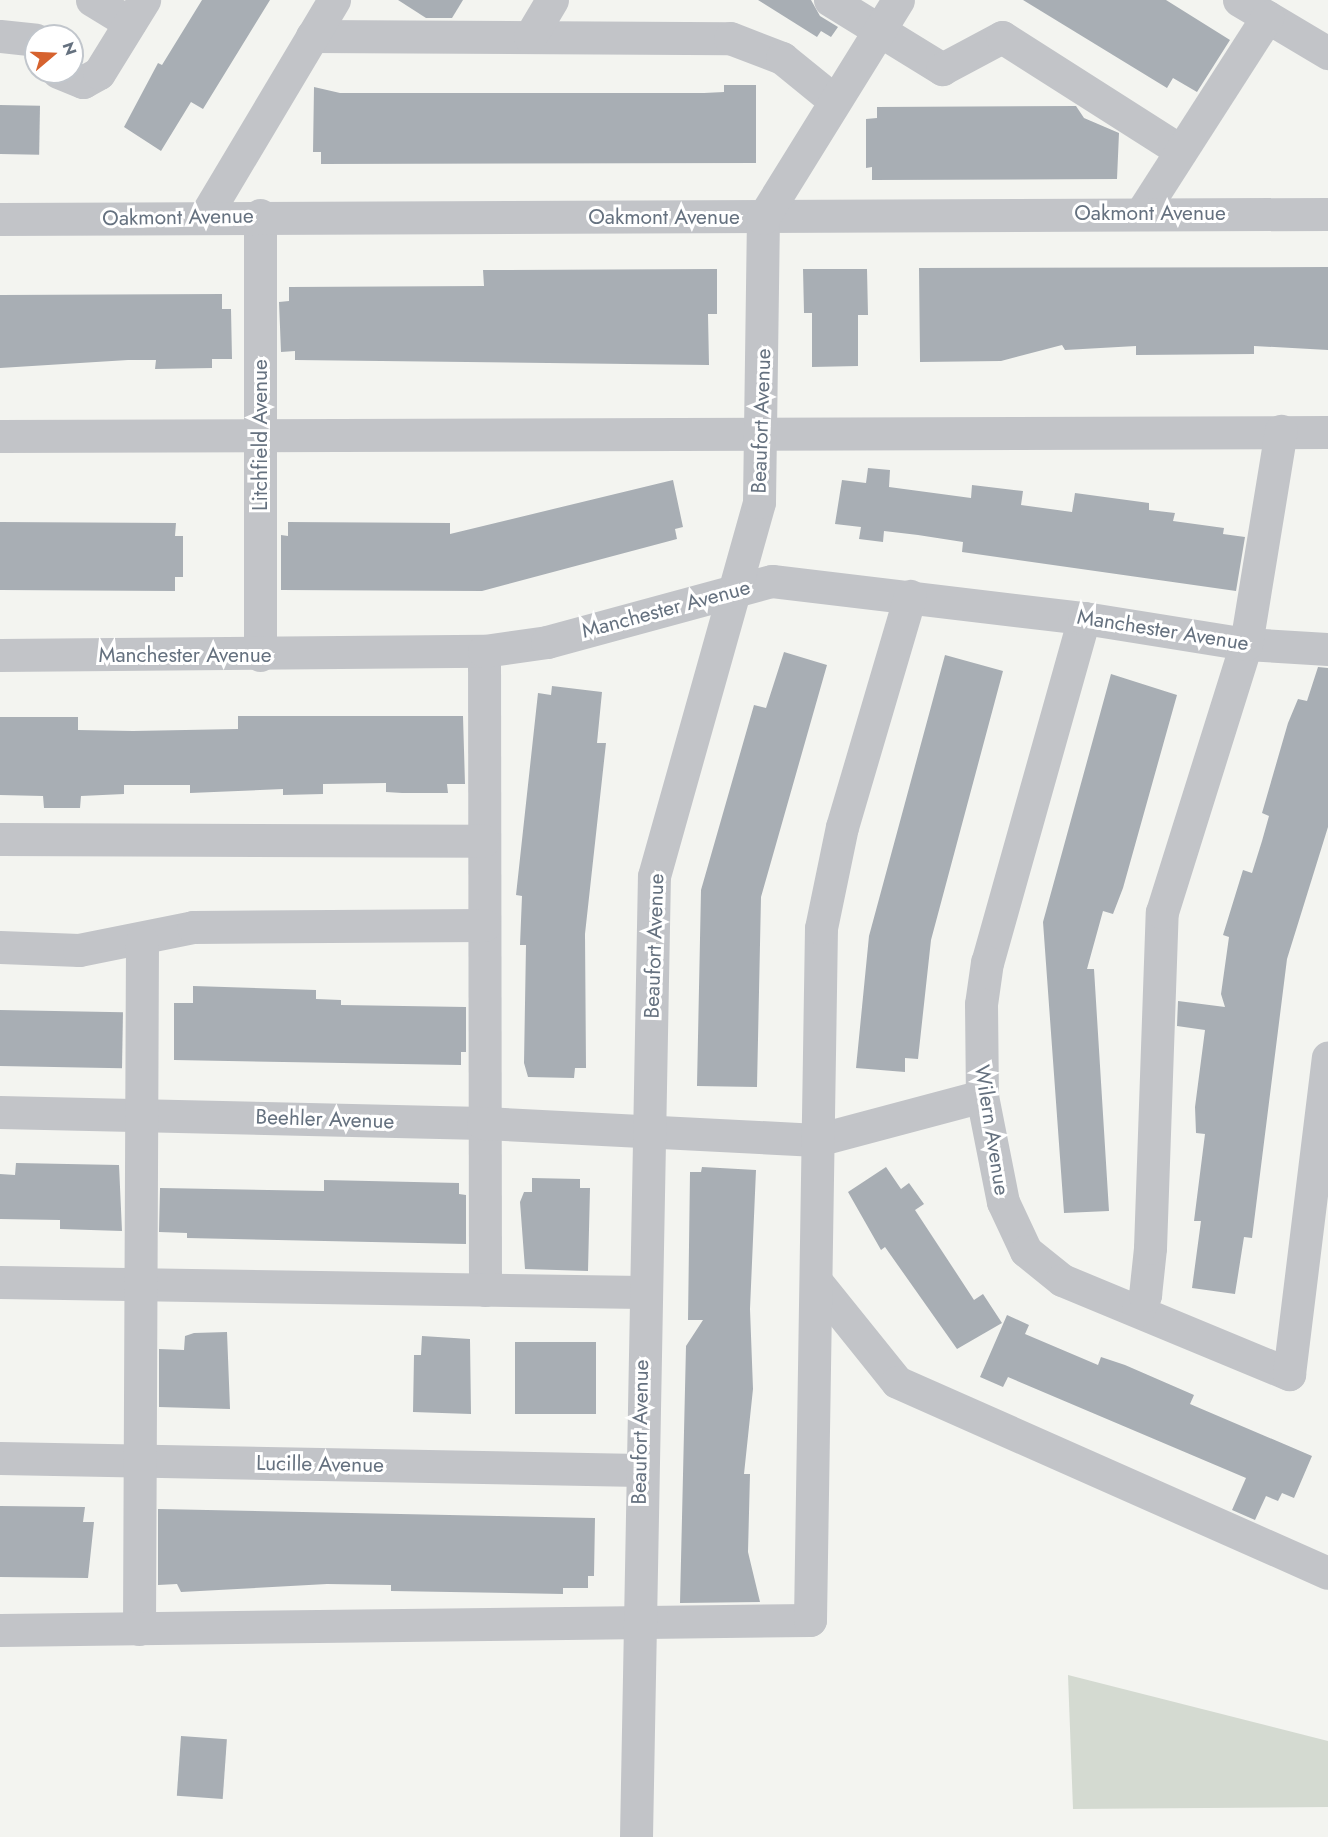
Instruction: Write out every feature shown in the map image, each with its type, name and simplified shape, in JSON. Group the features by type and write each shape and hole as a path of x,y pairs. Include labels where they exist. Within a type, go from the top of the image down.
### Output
{"street":[{"path":"84,80 90,79 137,12 92,0"},
{"path":"204,218 334,0"},
{"path":"530,37 552,0"},
{"path":"830,0 942,69 1002,37 1181,151"},
{"path":"764,218 898,0"},
{"path":"1239,0 1328,53"},
{"path":"1142,212 1267,17"},
{"path":"0,36 24,39"},
{"path":"312,36 530,37 750,42 782,58 835,101"},
{"name":"Oakmont Avenue","path":"0,219 204,218 260,215 764,218 1142,212 1328,214"},
{"name":"Litchfield Avenue","path":"260,215 260,655"},
{"name":"Beaufort Avenue","path":"636,1837 642,1292 650,1130 654,876 759,502 763,435 764,218"},
{"path":"1138,1310 1145,1295 1150,1248 1162,912 1246,644 1281,431"},
{"path":"0,436 260,438 1328,432"},
{"name":"Manchester Avenue","path":"0,655 260,655 484,651 547,642 772,581 1084,618 1246,644 1328,649"},
{"path":"0,1630 638,1624 810,1620 819,1285 817,1140 821,928 842,827 910,596"},
{"name":"Wilern Avenue","path":"1084,618 987,962 981,1004 982,1096 1003,1202 1026,1251 1062,1280 1288,1374 1328,1057"},
{"path":"484,651 485,1290"},
{"path":"0,839 483,841"},
{"path":"0,947 79,950 142,941 193,927 484,925"},
{"path":"139,1629 142,941"},
{"name":"Beehler Avenue","path":"0,1112 483,1123 817,1140 982,1096"},
{"path":"0,1282 642,1292"},
{"path":"819,1285 897,1382 1328,1573"},
{"name":"Lucille Avenue","path":"0,1458 640,1470"}],"shaded area":[{"path":"1068,1675 1328,1741 1328,1807 1073,1809"}],"building":[{"path":"202,0 270,0 203,109 191,102 161,151 124,127 158,63 162,65"},
{"path":"398,0 463,0 452,18 426,18"},
{"path":"758,0 811,0 820,16 838,27 831,37 821,31 817,37"},
{"path":"1023,0 1166,0 1230,40 1197,92 1173,78 1167,88"},
{"path":"724,85 756,85 756,163 321,164 321,152 313,152 314,87 340,93 704,93 724,92"},
{"path":"0,105 40,106 39,155 0,154"},
{"path":"1076,106 1084,118 1119,133 1117,179 872,180 872,167 866,168 866,119 877,118 877,107"},
{"path":"1328,267 1328,350 1254,346 1254,354 1136,355 1136,346 1065,350 1062,345 1001,361 920,362 919,268"},
{"path":"717,269 717,314 708,314 709,365 295,360 295,351 281,352 279,302 289,301 289,287 484,286 483,270"},
{"path":"803,269 867,269 868,315 858,315 858,366 812,367 812,313 804,313"},
{"path":"222,294 222,309 231,309 232,359 212,359 212,368 155,369 156,360 128,360 0,368 0,295"},
{"path":"868,468 890,470 889,487 971,498 972,485 1023,491 1021,505 1072,512 1075,493 1149,503 1149,510 1175,513 1173,521 1224,528 1223,534 1245,537 1236,591 962,552 963,542 918,535 884,531 883,542 859,539 861,527 835,524 842,480 866,483"},
{"path":"673,480 683,527 675,529 677,539 482,591 281,590 281,535 288,536 288,522 450,523 450,534"},
{"path":"0,522 176,523 175,536 183,536 183,577 175,577 175,591 0,590"},
{"path":"784,652 827,665 761,897 757,1087 697,1086 701,890 754,705 766,708"},
{"path":"945,655 1003,671 931,940 918,1059 905,1058 905,1072 856,1068 869,936"},
{"path":"1318,667 1328,668 1328,827 1287,959 1252,1238 1244,1237 1235,1294 1192,1288 1201,1221 1194,1221 1205,1134 1196,1133 1195,1107 1205,1030 1177,1026 1178,1001 1225,1007 1221,994 1229,937 1223,935 1243,870 1252,873 1262,841 1269,816 1262,813 1288,723 1298,699 1307,701"},
{"path":"1111,674 1177,695 1123,888 1113,914 1103,911 1087,969 1094,969 1109,1211 1064,1213 1043,922"},
{"path":"552,686 602,692 597,743 606,743 585,934 586,1068 575,1068 574,1078 528,1077 524,1063 526,945 520,945 522,896 516,895 538,693 551,695"},
{"path":"238,716 463,716 465,784 447,784 448,793 402,793 386,792 386,783 323,784 323,794 283,795 283,789 190,793 190,785 124,785 124,794 81,796 80,808 44,808 43,796 0,795 0,717 78,717 78,730 133,731 238,729"},
{"path":"193,986 316,990 316,999 341,1000 341,1005 466,1007 466,1052 461,1052 461,1065 174,1060 174,1003 193,1003"},
{"path":"0,1010 123,1012 122,1068 0,1066"},
{"path":"16,1163 119,1165 122,1231 60,1229 60,1220 0,1219 0,1174 15,1175"},
{"path":"702,1167 756,1170 750,1309 753,1389 744,1474 750,1474 748,1552 760,1602 680,1603 686,1346 703,1320 688,1320 690,1172 701,1172"},
{"path":"886,1167 901,1189 909,1183 924,1204 915,1210 974,1300 983,1294 1002,1323 957,1349 885,1247 881,1250 848,1192"},
{"path":"532,1178 580,1179 580,1188 590,1188 588,1271 525,1269 520,1202 524,1192 532,1192"},
{"path":"324,1180 459,1183 459,1194 466,1195 466,1244 187,1238 187,1233 159,1232 160,1188 324,1191"},
{"path":"1007,1315 1029,1325 1025,1334 1098,1365 1101,1357 1125,1365 1194,1395 1190,1404 1312,1456 1294,1498 1282,1493 1278,1501 1266,1496 1255,1520 1232,1510 1246,1478 1008,1377 1003,1387 980,1377"},
{"path":"227,1332 230,1409 159,1407 159,1349 184,1350 185,1336 194,1333"},
{"path":"422,1336 470,1339 471,1414 413,1412 414,1355 421,1355"},
{"path":"515,1342 596,1342 596,1414 515,1414"},
{"path":"0,1506 85,1507 83,1522 94,1522 88,1578 0,1577"},
{"path":"158,1509 595,1518 594,1576 588,1576 588,1588 563,1588 563,1594 391,1591 391,1585 327,1584 181,1592 177,1584 158,1585"},
{"path":"181,1736 227,1739 223,1799 177,1796"}]}
